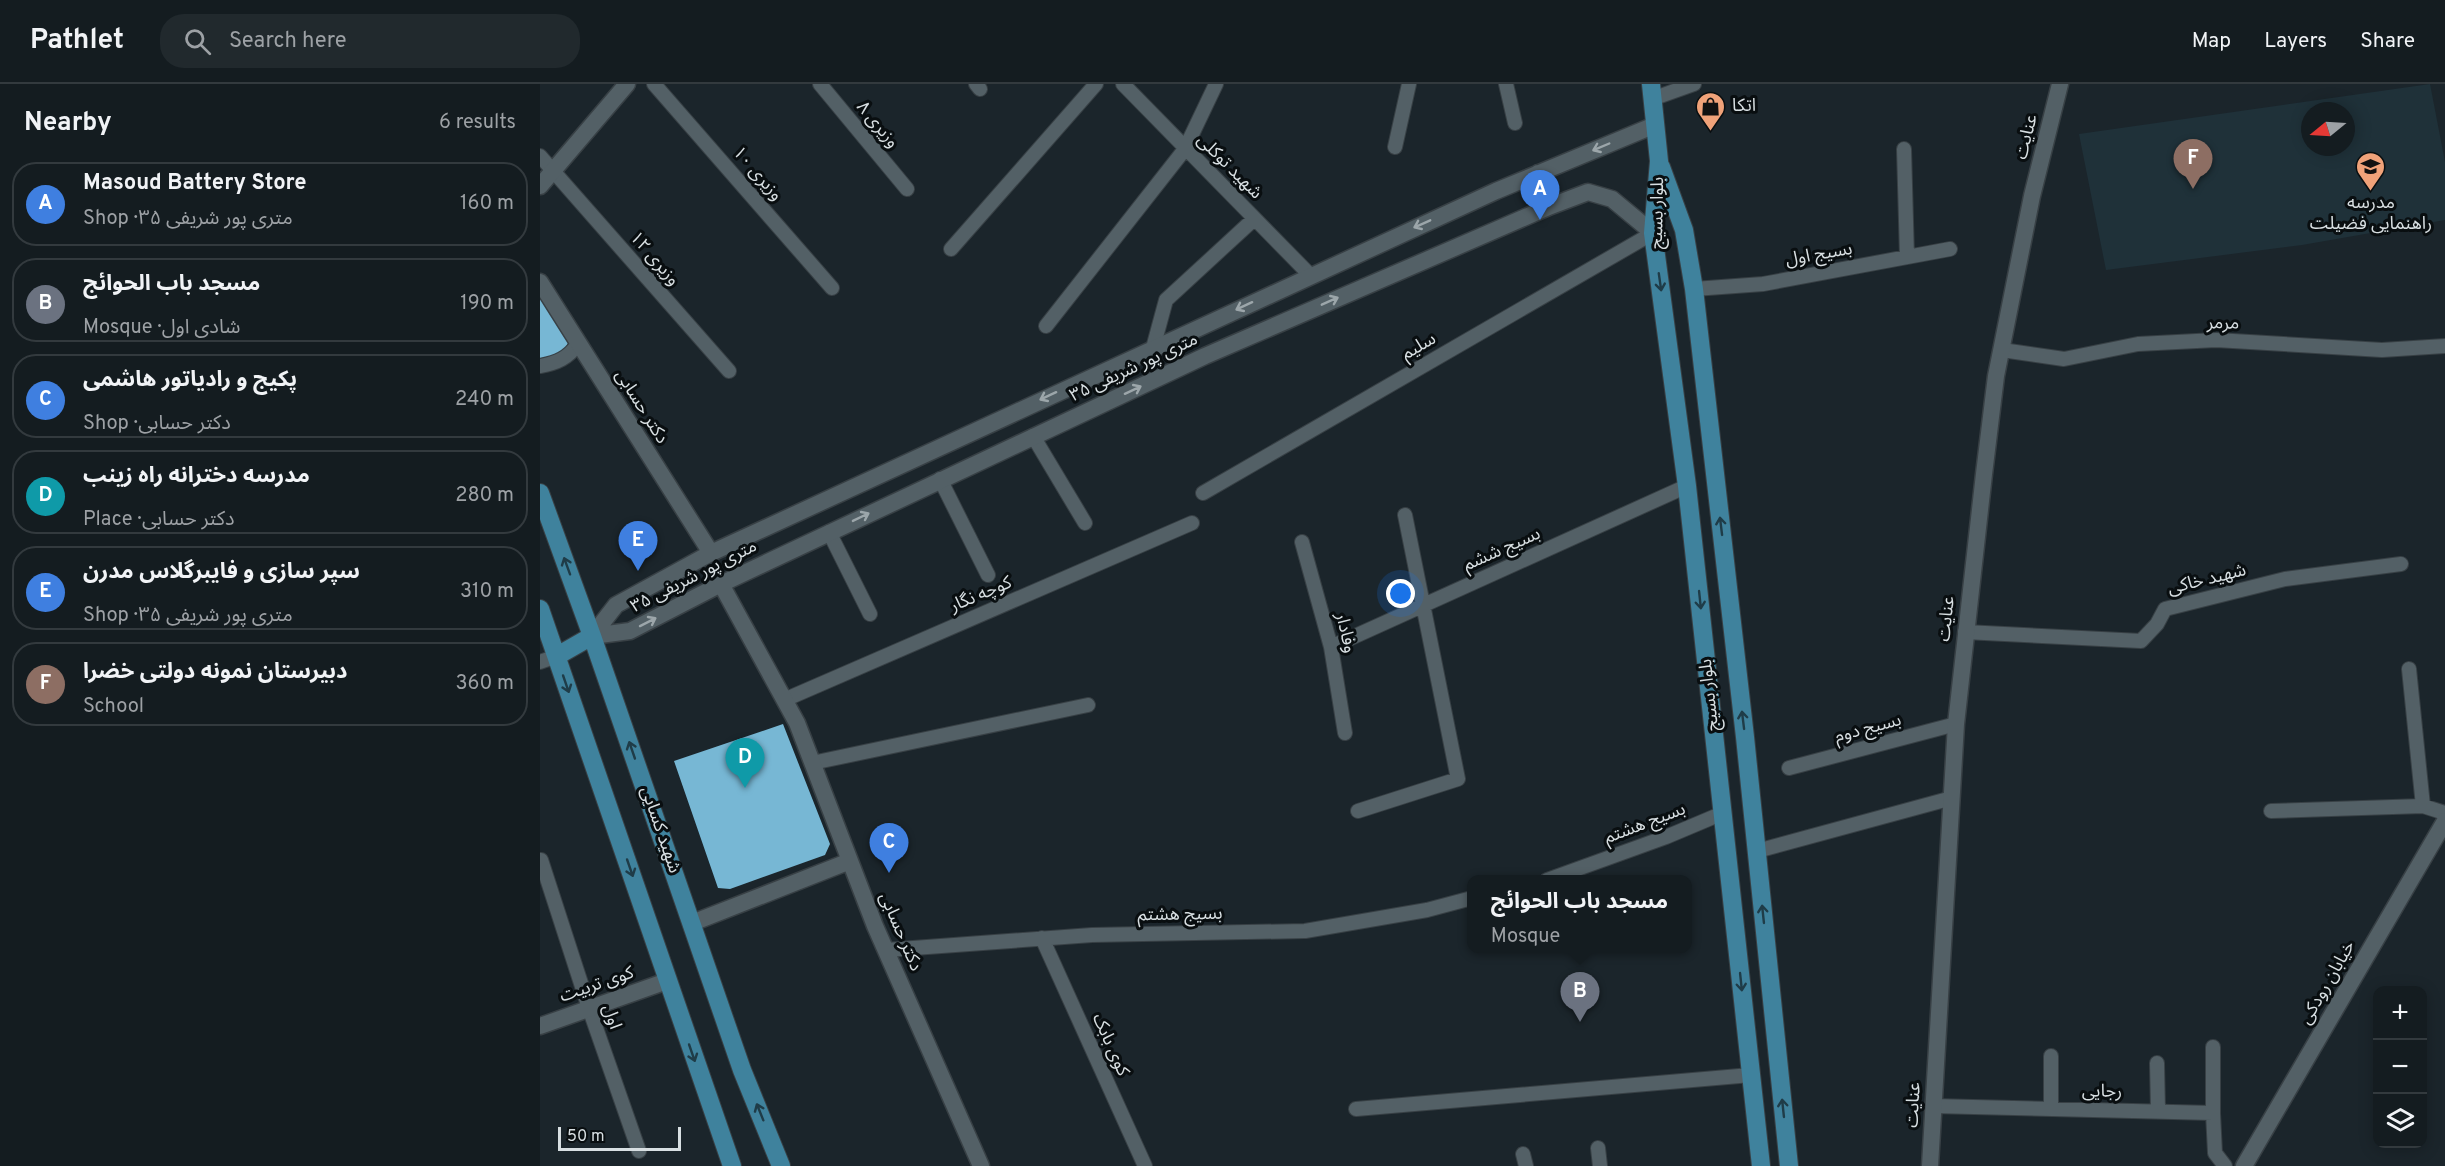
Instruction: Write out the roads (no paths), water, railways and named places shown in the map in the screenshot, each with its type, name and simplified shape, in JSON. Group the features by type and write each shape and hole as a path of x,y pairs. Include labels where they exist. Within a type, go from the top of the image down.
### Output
{"main road":[{"path":"1651,92 1659,161"},
{"name":"بلوار بسیج","path":"1659,161 1653,233 1687,486 1761,1166"},
{"name":"بلوار بسیج","path":"1659,161 1684,230 1694,289 1789,1166"},
{"name":"شهید کسایی","path":"540,493 592,636 742,1070 782,1166"},
{"path":"540,609 548,659 667,981 732,1166"},
{"path":"548,659 592,636"}],"street":[{"path":"540,186 627,84"},
{"name":"وزیری ۱۰","path":"654,84 832,288"},
{"name":"وزیری ۸","path":"820,84 907,189"},
{"path":"951,249 1096,84"},
{"name":"شهید توکلی","path":"1123,84 1310,275"},
{"path":"1046,326 1185,149 1216,84"},
{"path":"1395,147 1409,84"},
{"path":"1506,84 1515,123"},
{"path":"1651,92 1694,84"},
{"name":"عنایت","path":"1930,1166 1956,724 1965,632 1995,387 2032,196 2060,84"},
{"name":"۳۵ متری پور شریفی","path":"592,636 616,605 711,553 1310,275 1539,173 1655,125"},
{"path":"1905,150 1907,257"},
{"name":"وزيری ۱۲","path":"540,156 729,371"},
{"path":"1539,173 1551,206"},
{"name":"۳۵ متری پور شریفی","path":"592,636 630,631 721,584 940,479 1206,356 1551,206 1588,192 1612,199 1653,233"},
{"path":"1153,348 1166,300 1254,219"},
{"name":"سلیم","path":"1203,494 1653,233"},
{"name":"بسیج اول","path":"1694,289 1763,284 1950,249"},
{"name":"دکتر حسابی","path":"540,282 711,553"},
{"name":"مرمر","path":"2002,350 2064,359 2138,344 2216,340 2382,350 2445,346"},
{"path":"540,366 561,360 578,344"},
{"path":"1034,436 1085,523"},
{"path":"940,479 988,575"},
{"name":"بسیج ششم","path":"1331,647 1687,486"},
{"path":"1358,812 1458,779 1405,515"},
{"name":"کوچه نگار","path":"784,700 1192,523"},
{"path":"829,532 870,614"},
{"name":"وفادار","path":"1302,542 1331,647 1345,733"},
{"name":"شهید خاکی","path":"1965,632 2141,641 2157,624 2165,609 2285,579 2401,564"},
{"name":"دکتر حسابی","path":"721,584 797,723 886,950 981,1166"},
{"path":"2409,669 2423,806"},
{"path":"812,763 1088,705"},
{"name":"بسيج دوم","path":"1789,768 1956,724"},
{"path":"1756,851 1952,798"},
{"path":"2271,811 2423,806 2445,813"},
{"name":"بسیج هشتم","path":"1558,875 1666,837 1722,813"},
{"name":"خیابان رودکی","path":"2244,1166 2445,821"},
{"name":"اول","path":"541,860 639,1151"},
{"path":"692,922 850,861"},
{"name":"بسیج هشتم","path":"886,950 1092,935 1305,931 1427,910 1467,899"},
{"name":"کوی بابک","path":"1042,938 1145,1166"},
{"name":"کوی تربیت","path":"540,1026 667,981"},
{"path":"2213,1047 2215,1153 2225,1166"},
{"path":"2051,1056 2051,1109"},
{"path":"2157,1063 2158,1111"},
{"path":"1356,1109 1751,1075"},
{"name":"رجایی","path":"1933,1106 2213,1113"},
{"path":"1598,1148 1600,1166"}],"place":[{"name":"اتکا","path":"1711,132"},
{"name":"دبیرستان نمونه دولتی خضرا","path":"2193,189"},
{"name":"مدرسه راهنمایی فضیلت","path":"2371,192"},
{"name":"Masoud Battery Store","path":"1540,220"},
{"name":"سپر سازی و فایبرگلاس مدرن","path":"638,571"},
{"name":"مدرسه دخترانه راه زینب","path":"745,788"},
{"name":"پکیج و رادیاتور هاشمی","path":"889,873"},
{"name":"مسجد باب الحوائج","path":"1580,1022"}]}
